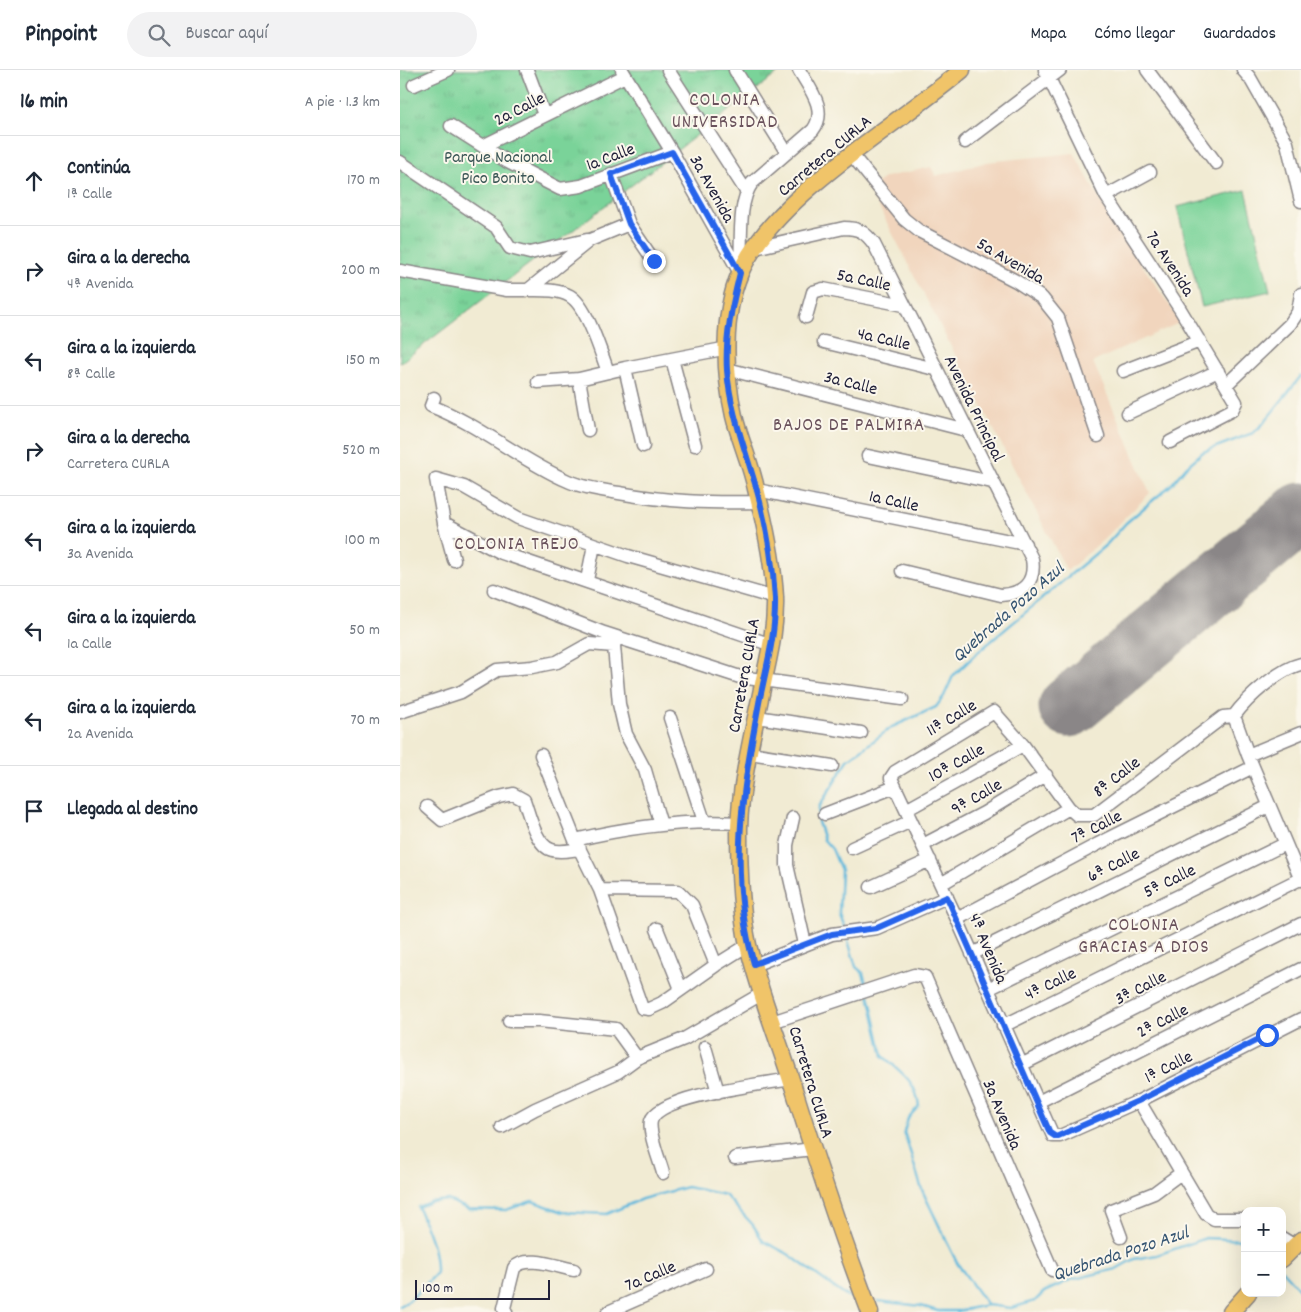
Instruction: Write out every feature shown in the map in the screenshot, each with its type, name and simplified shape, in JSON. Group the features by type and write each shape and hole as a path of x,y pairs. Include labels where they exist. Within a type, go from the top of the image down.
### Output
{"main road":[{"name":"Carretera CURLA","path":"870,1312 829,1201 748,945 742,901 739,823 750,753 775,630 775,598 767,539 758,496 734,415 727,369 730,312 740,273 766,232 804,193 852,154 934,94 962,70"},
{"path":"1286,1253 1293,1241"},
{"path":"1231,1312 1244,1297"}],"street":[{"path":"414,85 448,70"},
{"path":"527,70 544,115"},
{"path":"668,70 746,191"},
{"path":"735,70 787,153"},
{"path":"740,273 743,205 746,191 752,182 787,153 819,122 819,109 800,70"},
{"path":"965,142 1047,74 1060,70"},
{"path":"1147,70 1216,163"},
{"path":"1243,70 1250,78 1287,143 1301,201"},
{"name":"2a Calle","path":"483,146 623,73"},
{"name":"3a Avenida","path":"623,73 672,152 740,273"},
{"name":"7a Avenida","path":"1047,74 1106,196 1200,341 1236,402 1232,410 1170,442"},
{"path":"451,126 483,146"},
{"name":"1a Calle","path":"483,146 535,177 560,189 582,186 672,152"},
{"name":"5a Avenida","path":"852,154 904,219 919,231 1016,281 1042,298 1058,318 1098,436"},
{"path":"400,162 496,227 510,248 530,253 590,240 629,224"},
{"path":"1106,196 1150,172"},
{"path":"611,174 629,224 654,261"},
{"name":"Avenida Principal","path":"756,248 844,228 856,228 866,234 874,244 992,482 1025,544 1032,559 1033,576 1023,590 1012,595 989,593 902,572"},
{"path":"528,290 590,240"},
{"path":"400,271 507,290 561,293 570,296 579,305 608,372"},
{"name":"5a Calle","path":"806,317 814,292 823,288 904,305"},
{"path":"1226,385 1290,324 1298,312 1301,294"},
{"path":"1123,371 1200,341"},
{"name":"4a Calle","path":"824,342 936,369"},
{"path":"538,382 579,379 728,348"},
{"path":"672,359 695,445"},
{"path":"625,368 644,446"},
{"name":"3a Calle","path":"727,369 966,430"},
{"path":"1128,413 1218,371"},
{"path":"579,379 588,430"},
{"name":"1a Calle","path":"434,398 431,406 459,417 521,456 569,481 601,490 658,500 697,504 758,496 1025,544"},
{"path":"868,456 992,482"},
{"path":"454,560 444,524 436,479 464,487 518,518 594,544 775,598"},
{"path":"444,524 499,552 587,580 772,644"},
{"path":"587,580 594,544"},
{"path":"494,590 615,641 740,677 764,682 902,699"},
{"path":"400,712 461,692 497,670 532,667 558,662 589,644 615,641"},
{"path":"615,641 619,704 626,734 645,770 661,825"},
{"name":"8ª Calle","path":"1069,808 1084,817 1094,815 1222,717 1234,716 1246,701 1272,680 1301,664"},
{"name":"11ª Calle","path":"893,783 895,772 993,712 997,713 1023,744"},
{"path":"1234,716 1269,806 1301,880"},
{"path":"757,717 861,733"},
{"path":"670,718 704,822"},
{"name":"7ª Calle","path":"958,919 1301,733"},
{"path":"941,884 1069,808 1023,744"},
{"name":"10ª Calle","path":"852,848 1023,744"},
{"path":"750,753 832,766"},
{"path":"541,755 578,844 600,890 642,1008 649,1009 662,1003 748,945"},
{"name":"9ª Calle","path":"923,845 1046,775"},
{"path":"825,814 893,783"},
{"name":"4ª Avenida","path":"893,783 958,919 1050,1133"},
{"path":"427,807 442,820 513,794 524,800 539,838 545,847 558,851 620,829 704,822 739,823"},
{"name":"6ª Calle","path":"972,954 1269,806"},
{"path":"793,818 787,845 787,865 805,944"},
{"name":"5ª Calle","path":"988,989 1285,844"},
{"path":"871,887 930,860"},
{"name":"4ª Calle","path":"1003,1026 1301,880"},
{"path":"600,890 678,891 692,905 716,965"},
{"path":"754,964 805,944 846,932 877,928 947,897"},
{"name":"3ª Calle","path":"1020,1065 1301,924"},
{"path":"657,929 681,989"},
{"name":"2ª Calle","path":"1038,1102 1301,969"},
{"name":"3a Avenida","path":"772,1022 867,989 920,975 926,977 1052,1270"},
{"path":"502,1127 535,1109 618,1072 637,1058 684,1039 763,993"},
{"name":"1ª Calle","path":"1050,1133 1053,1136 1060,1136 1138,1101 1301,1019"},
{"path":"509,1021 539,1021 616,1029 637,1058"},
{"path":"705,1047 718,1092"},
{"path":"663,1173 651,1130 654,1115 670,1104 718,1092 791,1079"},
{"path":"1138,1101 1210,1218 1241,1219"},
{"path":"735,1158 812,1149"},
{"path":"1121,1237 1111,1210 1154,1193 1181,1173"},
{"path":"506,1312 504,1308 514,1268 517,1264 528,1261 574,1270"},
{"name":"7a Calle","path":"608,1312 706,1270"}],"shaded area":[{"path":"1074,153 1111,220 1181,322 1093,362 1150,493 1103,540 1067,571 869,188 886,177 931,167 936,176 987,162"}],"green space":[{"name":"Parque Nacional Pico Bonito","path":"400,70 782,70 400,363"},
{"path":"1246,190 1270,291 1202,307 1177,207"}],"waterway":[{"name":"Quebrada Pozo Azul","path":"844,927 839,913 841,870 832,849 824,840 818,822 819,807 848,760 892,727 936,707 944,696 953,676 977,653 1107,544 1126,523 1171,485 1186,467 1203,452 1253,433 1262,425 1301,376"},
{"name":"Quebrada Pozo Azul","path":"847,937 856,967 863,973 867,987"},
{"name":"Quebrada Pozo Azul","path":"869,995 883,1056 911,1083 917,1097 919,1106 908,1118 904,1132 922,1190 957,1263 987,1305 1011,1308 1035,1301 1044,1292 1070,1280 1116,1269 1134,1259 1157,1255 1206,1238 1241,1240"},
{"path":"400,1306 409,1301 436,1274 433,1248 418,1207 430,1202 448,1200 468,1209 506,1210 532,1201 563,1212 607,1214 642,1199 687,1187 725,1195 753,1225 763,1241 788,1254 843,1294 853,1298"},
{"name":"Quebrada Pozo Azul","path":"1286,1274 1301,1291"},
{"path":"878,1301 921,1306 938,1311 958,1311 987,1305"}],"runway":[{"path":"1069,707 1301,513"}],"district":[{"name":"COLONIA UNIVERSIDAD","path":"725,109"},
{"name":"BAJOS DE PALMIRA","path":"849,423"},
{"name":"COLONIA TREJO","path":"517,542"},
{"name":"COLONIA GRACIAS A DIOS","path":"1144,934"}],"route":[{"path":"654,261 629,224 611,174 672,152 740,273 730,312 727,369 734,415 757,490 767,539 775,598 775,630 748,764 739,823 742,901 748,945 754,964 797,949 809,941 832,934 877,928 891,920 947,897 1050,1133 1056,1137 1138,1101 1267,1035"}]}
